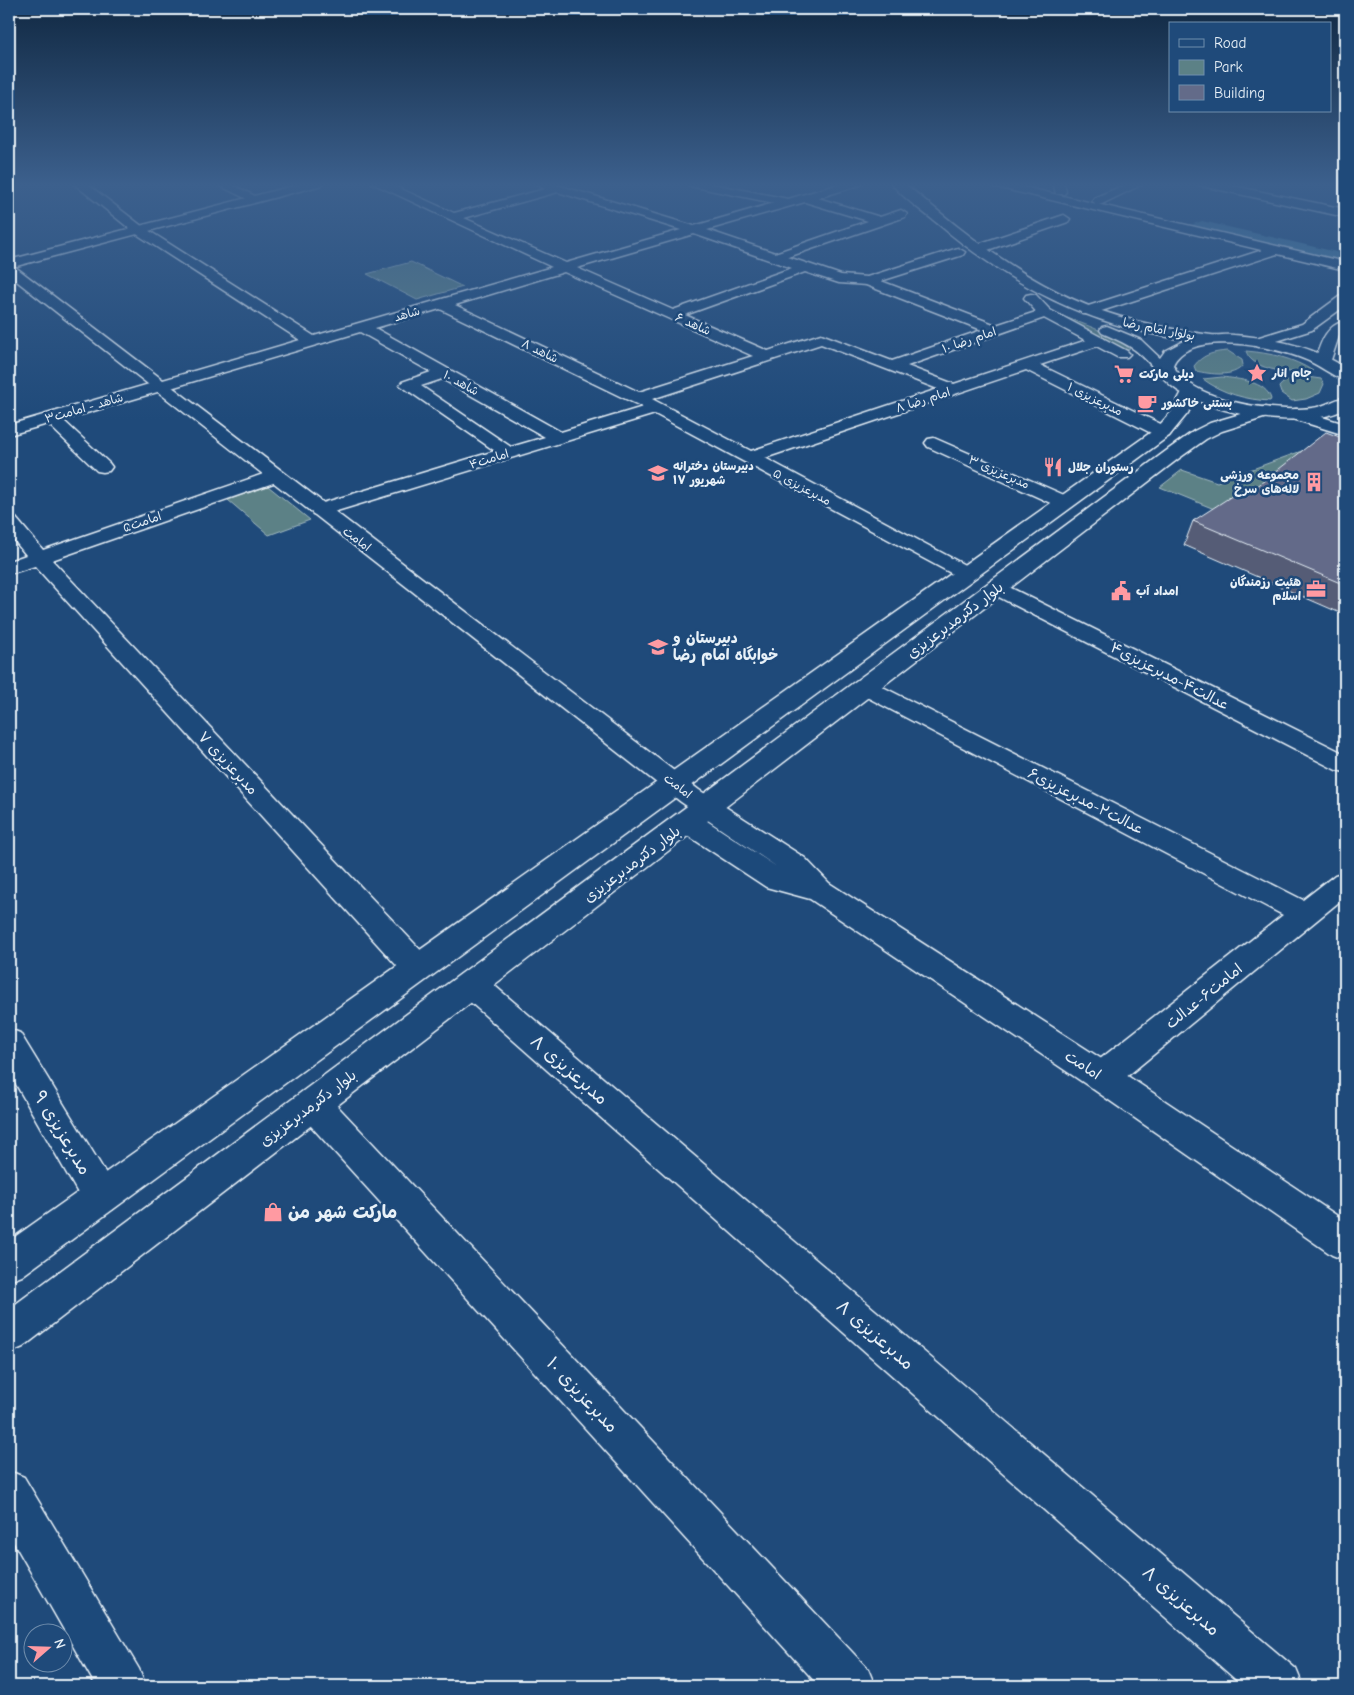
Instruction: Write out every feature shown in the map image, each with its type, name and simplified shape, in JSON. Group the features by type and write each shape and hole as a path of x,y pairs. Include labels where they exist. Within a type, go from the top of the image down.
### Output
{"street":[{"path":"189,262 312,342"},
{"name":"شاهد ۶","path":"552,262 766,356"},
{"name":"شاهد","path":"160,386 585,262"},
{"path":"786,262 840,279 868,281 996,330"},
{"path":"868,281 927,262"},
{"name":"بولوار امام رضا","path":"972,262 1000,282 1031,298 1136,344 1181,384"},
{"name":"بولوار امام رضا","path":"995,262 1014,275 1044,291 1087,311 1127,325 1170,334 1224,340"},
{"path":"1087,311 1238,262"},
{"path":"1328,262 1345,266"},
{"path":"672,315 804,268"},
{"name":"امامت","path":"9,269 674,784 697,815 776,880 818,891 1102,1077 1345,1242"},
{"path":"1031,298 1045,312 1098,342 1211,400 1236,408 1345,421"},
{"path":"1258,342 1307,327 1345,299"},
{"name":"شاهد ۸","path":"442,304 638,398"},
{"name":"امام رضا ۱۰","path":"892,366 1045,312"},
{"path":"1323,360 1332,334 1345,325"},
{"name":"شاهد ۱۰","path":"362,327 560,438"},
{"path":"638,398 821,339 956,390"},
{"path":"1181,384 1165,365 1169,355 1181,347 1190,344 1224,340 1258,342 1289,348 1323,360 1345,374"},
{"name":"امام رضا ۸","path":"748,458 1098,342"},
{"name":"مدبرعزیزی ۱","path":"1027,365 1163,432"},
{"path":"443,372 408,385 509,453"},
{"name":"بلوار دکترمدبرعزیزی","path":"9,1263 1163,432 1180,413 1181,384"},
{"name":"شاهد - امامت۳","path":"9,430 160,386"},
{"name":"مدبرعزیزی ۵","path":"638,398 967,574"},
{"path":"1296,414 1322,412 1342,405 1345,402"},
{"name":"امامت۴","path":"320,510 658,408"},
{"name":"بلوار دکترمدبرعزیزی","path":"9,1333 1200,435 1216,427 1264,412"},
{"path":"1296,414 1345,430"},
{"path":"51,418 103,467"},
{"name":"مدبرعزیزی ۳","path":"934,442 1064,502"},
{"name":"امامت۵","path":"9,568 275,476"},
{"name":"مدبرعزیزی ۷","path":"9,522 38,557 418,968"},
{"name":"عدالت۴-مدبرعزیزی۴","path":"996,588 1345,764"},
{"name":"عدالت۲-مدبرعزیزی۶","path":"866,688 1306,914"},
{"name":"امامت۶-عدالت","path":"1102,1077 1345,882"},
{"name":"مدبرعزیزی ۸","path":"471,984 1279,1686"},
{"name":"مدبرعزیزی ۹","path":"9,1043 100,1197"},
{"name":"مدبرعزیزی ۱۰","path":"314,1104 851,1686"},
{"path":"9,1492 122,1686"}],"green space":[{"path":"411,262 463,287 417,300 367,274"},
{"path":"1053,314 1086,325 1113,337 1130,349 1125,351"},
{"path":"1228,351 1242,360 1243,365 1239,369 1234,372 1221,374 1196,371 1194,366 1205,356"},
{"path":"1246,351 1281,357 1313,371 1286,372 1275,370 1257,363 1250,358"},
{"path":"1222,377 1243,380 1258,385 1268,393 1271,399 1270,401 1261,400 1235,395 1203,379"},
{"path":"1307,377 1321,379 1324,384 1320,393 1306,399 1292,401 1281,393 1279,387 1285,382 1291,379"},
{"path":"1318,445 1345,562 1160,487 1182,470 1217,482"},
{"path":"268,486 310,520 269,535 228,500"}],"building":[{"path":"1326,432 1345,439 1345,585 1193,521 1238,492 1246,495"}],"place":[{"name":"جام انار","path":"1257,373"},
{"name":"دیلی مارکت","path":"1124,374"},
{"name":"بستنی خاکشور","path":"1147,403"},
{"name":"رستوران جلال","path":"1053,467"},
{"name":"دبیرستان دخترانه ۱۷ شهریور","path":"658,473"},
{"name":"مجموعه‌ ورزشی لاله‌های سرخ","path":"1314,482"},
{"name":"هئیت رزمندگان اسلام","path":"1316,589"},
{"name":"امداد آب","path":"1121,591"},
{"name":"دبیرستان و خوابگاه امام رضا","path":"658,647"},
{"name":"مارکت شهر من","path":"273,1212"}]}
